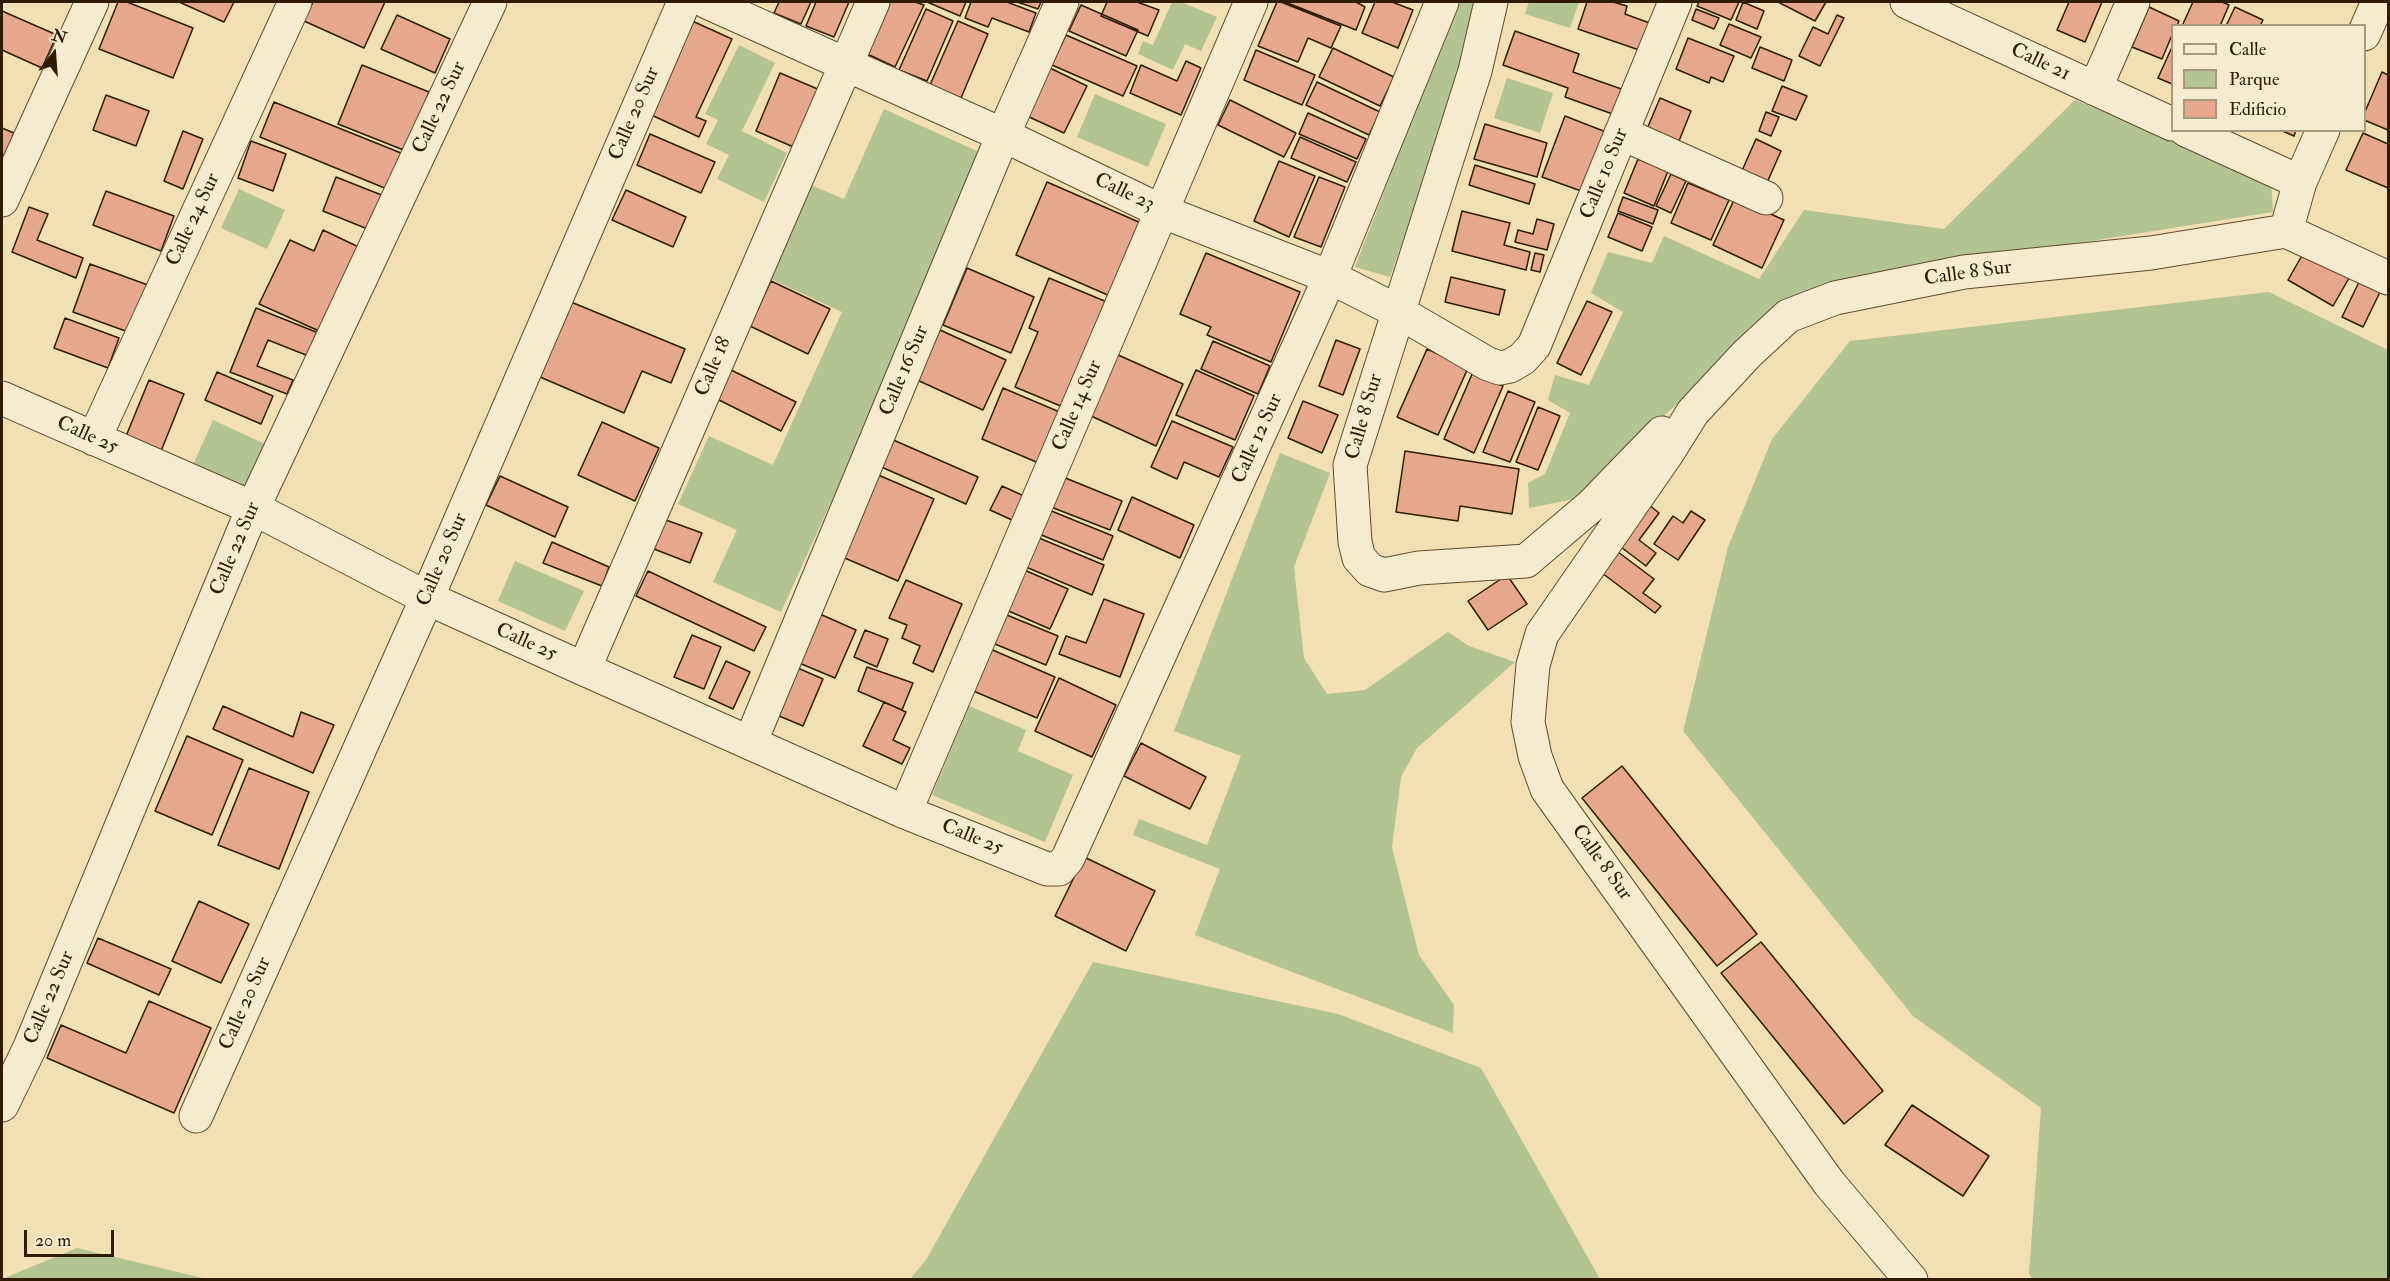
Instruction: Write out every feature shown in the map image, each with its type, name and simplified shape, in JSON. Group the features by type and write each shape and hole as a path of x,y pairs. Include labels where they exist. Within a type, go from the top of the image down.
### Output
{"street":[{"path":"2,200 92,2"},
{"name":"Calle 24 Sur","path":"93,439 295,2"},
{"name":"Calle 22 Sur","path":"2,1104 35,1036 253,508 490,2"},
{"name":"Calle 20 Sur","path":"196,1116 427,598 684,2"},
{"name":"Calle 23","path":"707,2 1003,135 1161,210 1330,277 1397,311 1488,364 1500,368 1510,366 1522,359 1534,346"},
{"name":"Calle 18","path":"584,669 873,2"},
{"name":"Calle 16 Sur","path":"750,743 1003,135 1062,2"},
{"name":"Calle 14 Sur","path":"905,812 1251,2"},
{"name":"Calle 12 Sur","path":"1059,869 1068,858 1330,277 1442,2"},
{"name":"Calle 8 Sur","path":"1491,2 1475,71 1350,465 1355,542 1359,558 1370,570 1384,575 1419,568 1526,561 1592,505 1671,424 1693,412"},
{"name":"Calle 10 Sur","path":"1534,346 1675,2"},
{"name":"Calle 21","path":"1908,2 2171,124"},
{"path":"2095,89 2133,2"},
{"path":"2366,30 2379,2"},
{"path":"2190,132 2300,182"},
{"path":"2322,132 2300,182 2286,231 2388,278"},
{"path":"1621,133 1766,198"},
{"name":"Calle 8 Sur","path":"1911,1280 1829,1183 1548,789 1535,756 1528,722 1533,664 1542,634 1668,452 1693,412 1788,316 1835,298 1964,272 2151,253 2286,231"},
{"name":"Calle 25","path":"2,399 253,508 427,598 905,812 1047,868 1059,869"}],"green space":[{"path":"1172,2 1181,2 1217,17 1201,51 1185,44 1173,70 1138,54 1143,41 1153,45"},
{"path":"1457,2 1480,2 1465,67 1390,277 1355,267"},
{"path":"1529,2 1579,2 1570,28 1525,14"},
{"path":"739,45 775,63 742,131 787,153 764,202 717,179 729,155 706,144 718,120 705,114"},
{"path":"1507,78 1553,93 1540,133 1494,118"},
{"path":"1095,94 1166,124 1148,167 1077,137"},
{"path":"2075,100 2271,180 2273,212 1834,282 1782,302 1749,328 1682,400 1622,452 1574,499 1529,508 1528,483 1545,474 1570,413 1548,400 1555,375 1589,385 1623,312 1591,293 1608,252 1652,263 1664,236 1759,279 1804,210 1944,229"},
{"path":"884,109 988,156 781,612 713,582 737,530 678,504 709,436 773,465 842,312 764,276 806,183 844,199"},
{"path":"239,189 285,210 267,249 221,228"},
{"path":"2269,292 2388,350 2388,1279 2033,1279 2029,1274 2041,1108 1913,1016 1683,731 1728,547 1772,439 1850,341"},
{"path":"213,420 265,444 245,489 193,465"},
{"path":"1280,453 1330,473 1294,567 1304,658 1327,694 1365,690 1448,632 1469,646 1515,662 1417,748 1401,777 1392,847 1419,955 1454,1005 1453,1033 1195,935 1220,869 1133,835 1139,819 1207,845 1241,756 1174,731"},
{"path":"515,561 584,591 565,631 498,601"},
{"path":"969,706 1026,730 1018,751 1073,775 1045,842 932,795"},
{"path":"1093,962 1338,1014 1481,1068 1600,1279 910,1279 926,1260"},
{"path":"77,1248 207,1279 2,1279"}],"building":[{"path":"118,2 127,2 193,28 173,78 99,49"},
{"path":"179,2 234,2 224,22"},
{"path":"313,2 385,2 364,48 304,21"},
{"path":"779,2 811,2 801,24 774,13"},
{"path":"816,2 849,2 834,37 806,26"},
{"path":"889,2 915,2 924,5 895,67 865,53"},
{"path":"927,2 966,2 960,16"},
{"path":"971,2 1007,2 1036,13 1029,32 992,18 988,27 965,18"},
{"path":"1017,2 1041,2 1038,9"},
{"path":"1107,2 1137,2 1159,10 1148,36 1101,16"},
{"path":"1277,2 1341,26 1331,48 1308,38 1298,62 1258,46"},
{"path":"1285,2 1356,2 1365,7 1356,30"},
{"path":"1375,2 1392,2 1413,10 1398,48 1362,33"},
{"path":"1587,2 1613,2 1627,6 1625,14 1655,25 1645,52 1578,29"},
{"path":"1699,2 1739,2 1731,20 1697,6"},
{"path":"1743,2 1764,11 1757,29 1736,20"},
{"path":"1778,2 1826,2 1815,21"},
{"path":"2069,2 2102,2 2085,42 2057,30"},
{"path":"2193,2 2222,2 2229,5 2221,24 2183,24"},
{"path":"1081,5 1138,30 1126,56 1069,31"},
{"path":"2149,7 2179,21 2178,24 2171,24 2171,37 2162,59 2132,47"},
{"path":"2235,7 2263,20 2261,24 2227,24"},
{"path":"926,9 953,21 927,81 899,70"},
{"path":"1696,9 1719,18 1714,29 1692,20"},
{"path":"2,11 57,35 42,68 2,50"},
{"path":"397,15 450,39 435,73 381,49"},
{"path":"1837,15 1844,18 1820,66 1799,56 1813,27 1828,34"},
{"path":"690,20 732,39 696,117 706,121 699,137 647,113"},
{"path":"958,21 988,34 961,98 930,85"},
{"path":"1729,24 1761,37 1751,58 1720,45"},
{"path":"1515,31 1579,54 1573,72 1630,92 1621,117 1565,97 1568,88 1503,65"},
{"path":"1066,35 1137,66 1123,96 1052,65"},
{"path":"1688,38 1734,56 1723,82 1711,77 1709,83 1676,69"},
{"path":"1760,47 1792,60 1784,81 1752,68"},
{"path":"1333,48 1394,77 1380,106 1319,77"},
{"path":"2171,49 2171,84 2158,78"},
{"path":"1256,50 1315,75 1302,105 1244,80"},
{"path":"1186,61 1201,68 1181,115 1130,93 1141,65 1177,81"},
{"path":"362,65 429,92 406,151 338,124"},
{"path":"1050,68 1087,86 1064,133 1027,116"},
{"path":"2382,72 2388,75 2388,130 2366,121 2366,109"},
{"path":"780,73 820,90 796,148 756,131"},
{"path":"1317,82 1380,112 1369,135 1306,105"},
{"path":"1782,86 1807,96 1796,120 1772,111"},
{"path":"106,95 149,111 136,146 93,130"},
{"path":"1660,98 1691,111 1679,141 1647,129"},
{"path":"1230,100 1296,133 1284,157 1218,125"},
{"path":"274,102 401,153 387,189 260,137"},
{"path":"1766,112 1779,117 1771,136 1759,131"},
{"path":"1308,113 1366,139 1357,159 1299,134"},
{"path":"1565,116 1606,132 1584,192 1542,177"},
{"path":"1485,124 1547,143 1537,177 1474,159"},
{"path":"2,128 14,133 6,156 2,155"},
{"path":"183,131 203,139 183,189 164,181"},
{"path":"2363,133 2388,144 2388,188 2346,170"},
{"path":"650,134 715,162 701,193 637,165"},
{"path":"1300,137 1356,162 1347,182 1291,158"},
{"path":"1756,139 1781,151 1766,185 1741,173"},
{"path":"251,141 286,154 273,191 238,178"},
{"path":"1638,159 1668,171 1654,206 1624,193"},
{"path":"1279,161 1315,176 1289,237 1254,221"},
{"path":"1475,165 1535,184 1529,204 1469,185"},
{"path":"1671,174 1686,181 1671,213 1656,206"},
{"path":"336,177 384,196 370,230 323,211"},
{"path":"1319,177 1345,187 1321,247 1294,237"},
{"path":"1047,182 1141,223 1110,296 1016,255"},
{"path":"1688,183 1729,200 1711,240 1671,223"},
{"path":"626,190 686,217 673,247 612,220"},
{"path":"106,191 174,216 161,251 93,225"},
{"path":"1623,197 1658,210 1653,224 1618,211"},
{"path":"1735,198 1784,220 1762,268 1713,245"},
{"path":"29,207 48,214 37,240 83,258 76,278 12,252"},
{"path":"1462,211 1510,223 1504,245 1530,252 1526,270 1452,251"},
{"path":"1618,213 1652,227 1642,251 1608,237"},
{"path":"1537,219 1554,224 1547,250 1515,242 1518,230 1533,234"},
{"path":"323,230 367,251 328,335 259,304 290,240 314,251"},
{"path":"2308,245 2353,271 2333,306 2288,280"},
{"path":"1206,253 1300,292 1271,362 1207,335 1211,327 1180,314"},
{"path":"1535,253 1544,255 1540,272 1531,270"},
{"path":"90,264 148,285 131,333 73,312"},
{"path":"967,268 1034,297 1011,353 943,325"},
{"path":"1451,277 1505,290 1499,315 1445,302"},
{"path":"1049,278 1107,302 1063,407 1015,387 1038,332 1029,328"},
{"path":"2361,278 2382,288 2363,327 2342,317"},
{"path":"771,281 830,309 808,354 750,326"},
{"path":"1587,301 1612,312 1581,375 1557,363"},
{"path":"571,302 685,349 671,383 642,371 624,413 540,377"},
{"path":"256,308 321,334 311,357 268,340 257,366 293,380 287,394 230,372"},
{"path":"65,318 119,338 108,368 54,348"},
{"path":"940,330 1006,360 983,410 917,380"},
{"path":"1336,340 1360,349 1343,395 1319,386"},
{"path":"1213,341 1270,366 1258,394 1201,369"},
{"path":"1427,349 1468,368 1438,435 1397,417"},
{"path":"1116,354 1183,384 1156,446 1089,415"},
{"path":"731,370 796,402 781,431 717,399"},
{"path":"1196,370 1254,396 1235,440 1176,415"},
{"path":"217,372 273,396 261,424 205,400"},
{"path":"1473,372 1503,386 1474,453 1444,439"},
{"path":"149,380 184,394 157,461 122,446"},
{"path":"1003,388 1062,413 1041,464 982,439"},
{"path":"1508,391 1535,402 1510,462 1483,452"},
{"path":"1303,401 1338,415 1322,453 1288,438"},
{"path":"1538,407 1560,416 1538,470 1516,462"},
{"path":"1172,421 1233,447 1219,477 1184,462 1177,479 1151,467"},
{"path":"602,422 659,448 635,501 578,475"},
{"path":"891,439 978,477 966,504 879,466"},
{"path":"1405,451 1519,469 1512,514 1460,506 1458,521 1396,512"},
{"path":"876,474 934,499 898,581 840,556"},
{"path":"500,476 568,507 555,537 486,505"},
{"path":"1063,477 1122,501 1110,530 1051,507"},
{"path":"1002,486 1024,496 1012,520 990,510"},
{"path":"1132,497 1194,525 1180,558 1118,530"},
{"path":"1648,504 1659,513 1639,540 1656,553 1646,566 1617,544"},
{"path":"1049,510 1113,536 1103,560 1039,534"},
{"path":"1691,511 1705,520 1678,560 1654,544 1673,516 1683,523"},
{"path":"666,520 702,533 690,563 654,549"},
{"path":"1039,538 1104,565 1092,595 1026,567"},
{"path":"552,542 609,567 602,586 543,563"},
{"path":"1614,549 1654,579 1643,593 1661,606 1655,613 1598,570"},
{"path":"1022,569 1068,589 1050,629 1004,609"},
{"path":"648,571 766,627 754,651 636,596"},
{"path":"1507,575 1527,604 1488,630 1468,601"},
{"path":"906,580 962,604 933,672 913,663 920,646 902,638 907,625 889,618"},
{"path":"1104,599 1144,614 1120,677 1059,654 1066,636 1086,643"},
{"path":"813,611 856,630 835,678 792,660"},
{"path":"1002,613 1058,636 1046,665 990,642"},
{"path":"865,630 888,639 877,667 854,657"},
{"path":"692,635 721,647 704,689 674,677"},
{"path":"988,648 1055,677 1037,718 971,690"},
{"path":"726,661 750,672 733,709 709,698"},
{"path":"793,666 823,679 803,726 772,713"},
{"path":"867,667 913,683 902,710 858,691"},
{"path":"1059,678 1116,705 1092,757 1035,731"},
{"path":"884,702 906,712 893,740 910,748 902,764 863,746"},
{"path":"223,706 293,737 301,712 334,725 313,773 213,729"},
{"path":"187,736 243,760 212,835 155,811"},
{"path":"1141,743 1206,777 1190,809 1124,776"},
{"path":"1622,766 1757,934 1717,966 1582,798"},
{"path":"249,768 309,792 279,869 218,845"},
{"path":"1084,857 1155,891 1126,951 1055,916"},
{"path":"199,901 249,924 221,983 172,961"},
{"path":"98,938 171,969 159,995 87,963"},
{"path":"1761,942 1883,1091 1844,1124 1721,973"},
{"path":"149,1001 211,1028 174,1113 47,1058 61,1025 126,1053"},
{"path":"1912,1105 1989,1156 1963,1196 1885,1145"}]}
